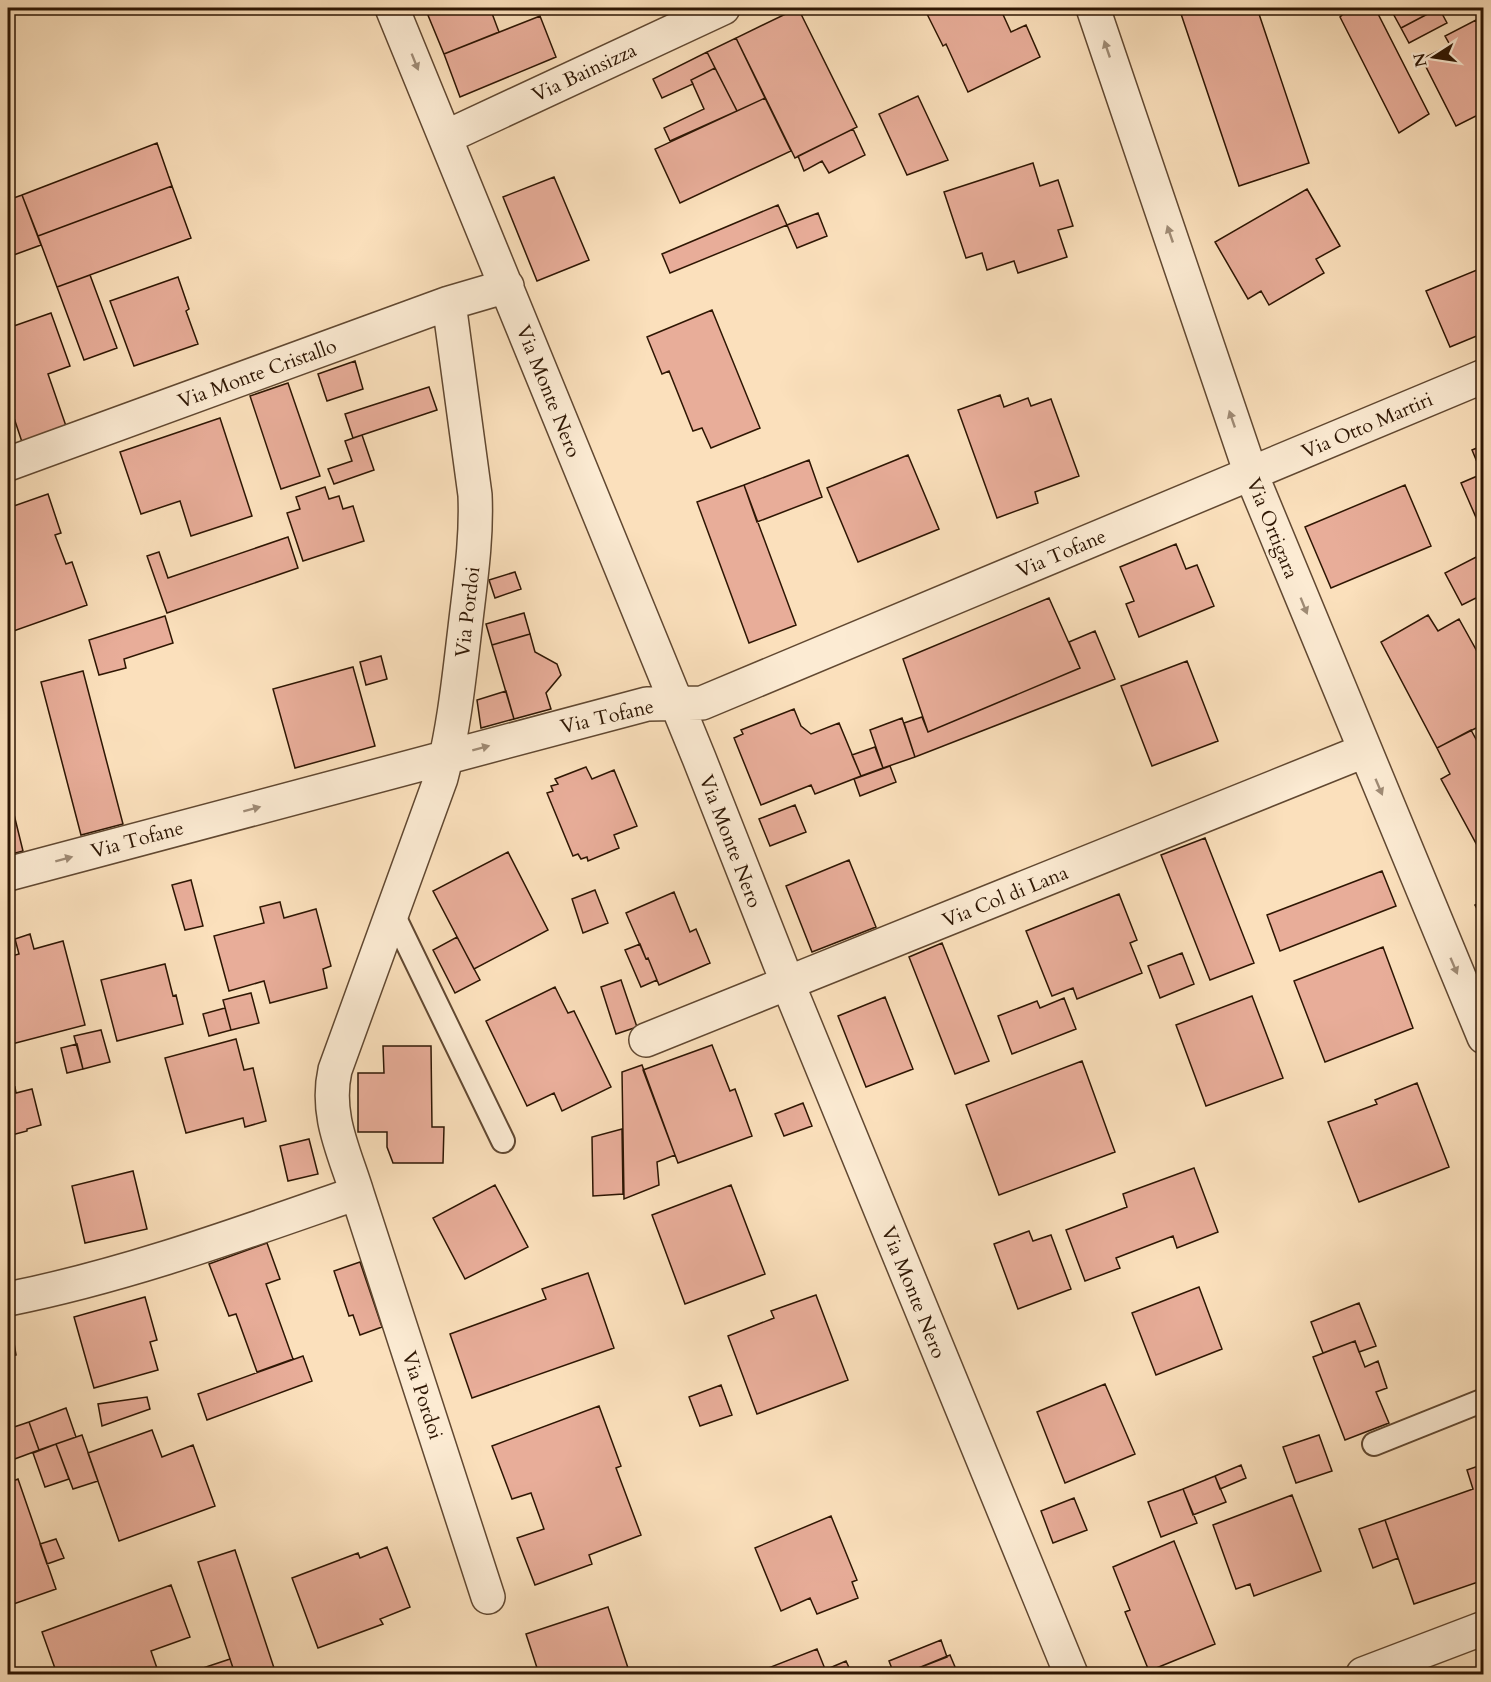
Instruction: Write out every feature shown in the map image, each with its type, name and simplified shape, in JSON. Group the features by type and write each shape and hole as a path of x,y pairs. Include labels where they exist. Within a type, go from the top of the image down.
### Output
{"street":[{"name":"Via Monte Nero","path":"392,8 1071,1674"},
{"name":"Via Bainsizza","path":"446,137 723,8"},
{"name":"Via Ortigara","path":"1093,8 1251,474 1484,1037"},
{"name":"Via Monte Cristallo","path":"8,464 449,303 507,286"},
{"name":"Via Pordoi","path":"449,303 475,495 476,526 462,657 447,757 441,778 335,1070 331,1098 335,1123 357,1193 488,1597"},
{"name":"Via Otto Martiri","path":"1251,474 1484,376"},
{"name":"Via Tofane","path":"8,874 647,704 676,702 702,704 1251,474"},
{"name":"Via Col di Lana","path":"646,1040 1364,751"},
{"path":"8,1299 61,1288 166,1259 357,1193"},
{"path":"1363,1674 1484,1628"}],"lane":[{"path":"392,912 503,1141"},
{"path":"1374,1444 1484,1400"}],"building":[{"path":"425,8 490,8 499,32 444,54"},
{"path":"798,8 857,127 795,158 736,38"},
{"path":"942,8 1000,8 1011,32 1026,25 1040,57 968,92 946,44 943,46 927,14"},
{"path":"1179,8 1257,8 1309,163 1239,186"},
{"path":"1338,8 1375,8 1429,114 1399,133 1340,17 1342,15"},
{"path":"1390,8 1439,8 1401,28"},
{"path":"1439,8 1447,23 1409,43 1401,28"},
{"path":"540,16 556,57 460,97 444,54"},
{"path":"1476,20 1484,35 1484,112 1456,126 1422,59 1450,45 1445,36"},
{"path":"736,38 765,98 737,111 707,52"},
{"path":"707,52 715,68 691,80 693,84 662,98 653,79"},
{"path":"715,68 737,111 670,141 664,128 704,109 691,80"},
{"path":"918,96 948,160 907,175 879,114"},
{"path":"765,98 791,151 680,203 655,149"},
{"path":"853,129 865,155 829,173 822,161 804,171 798,156"},
{"path":"157,143 172,186 38,236 22,195"},
{"path":"1033,163 1040,186 1058,180 1073,226 1058,230 1067,257 1018,273 1014,261 987,270 982,253 966,258 944,192"},
{"path":"554,177 589,260 537,281 503,197"},
{"path":"172,186 191,238 57,287 38,236"},
{"path":"1307,189 1340,246 1316,259 1324,273 1269,305 1261,291 1248,299 1215,242"},
{"path":"22,195 41,245 11,256 8,248 8,200"},
{"path":"778,205 787,225 670,273 662,254"},
{"path":"818,213 827,236 797,248 787,225"},
{"path":"1484,267 1484,333 1450,347 1426,291"},
{"path":"90,275 117,348 84,360 57,287"},
{"path":"178,277 189,309 186,311 198,344 134,366 110,301"},
{"path":"712,310 760,428 711,448 702,428 693,431 669,371 662,374 647,337"},
{"path":"51,313 70,366 48,374 66,426 22,442 8,400 8,349 12,348 8,328"},
{"path":"355,361 363,389 327,401 318,374"},
{"path":"288,383 320,476 281,489 250,396"},
{"path":"429,387 437,410 353,438 345,414"},
{"path":"1000,395 1004,407 1028,398 1031,406 1051,399 1079,476 1035,492 1038,503 997,518 958,410"},
{"path":"220,418 252,516 191,536 180,501 141,514 120,452"},
{"path":"362,435 374,470 334,484 328,469 352,461 345,441"},
{"path":"1484,445 1484,520 1478,522 1461,483 1482,474 1472,450"},
{"path":"908,455 939,529 858,562 827,488"},
{"path":"809,460 822,497 757,522 744,485"},
{"path":"744,485 796,625 749,643 697,502"},
{"path":"1405,485 1431,546 1331,588 1305,527"},
{"path":"325,487 329,499 339,496 343,509 353,506 364,541 303,561 287,513 300,509 296,497"},
{"path":"48,494 61,533 55,535 66,564 72,562 87,605 8,633 8,508"},
{"path":"288,537 298,568 167,613 147,556 159,552 168,578"},
{"path":"1176,544 1186,569 1197,565 1214,606 1139,637 1126,604 1134,601 1120,567"},
{"path":"1484,553 1484,594 1462,605 1445,573"},
{"path":"515,572 521,589 495,598 489,580"},
{"path":"1049,598 1080,668 928,732 903,659"},
{"path":"524,613 530,634 492,645 486,624"},
{"path":"1428,615 1438,631 1459,619 1484,664 1484,724 1437,748 1381,642"},
{"path":"165,616 173,643 124,659 126,668 99,675 89,640"},
{"path":"1095,631 1115,679 915,757 904,723 922,717 928,732 1080,668 1069,642"},
{"path":"530,634 535,652 557,664 561,675 546,693 551,709 514,719 492,645"},
{"path":"381,656 387,679 366,685 360,662"},
{"path":"1187,661 1218,741 1152,766 1121,686"},
{"path":"353,667 375,746 295,768 273,689"},
{"path":"83,671 123,824 81,835 41,682"},
{"path":"506,691 514,719 481,728 477,700"},
{"path":"794,709 801,726 811,734 839,723 861,776 815,794 811,785 761,805 734,738 743,734 741,730"},
{"path":"902,718 915,757 883,768 870,730"},
{"path":"1471,730 1484,754 1484,845 1478,847 1441,779 1450,774 1437,748"},
{"path":"875,747 883,768 861,776 852,755"},
{"path":"890,766 896,782 860,796 854,779"},
{"path":"586,767 592,779 614,770 637,826 614,835 619,848 588,861 587,857 581,859 578,854 573,856 547,793 553,791 551,786 558,784 555,779"},
{"path":"8,790 23,851 8,855"},
{"path":"795,805 806,832 770,846 759,819"},
{"path":"1205,838 1254,963 1210,980 1161,855"},
{"path":"508,852 548,930 474,969 433,891"},
{"path":"849,860 876,927 812,952 786,886"},
{"path":"1382,871 1396,906 1280,951 1267,915"},
{"path":"191,880 203,926 185,930 172,885"},
{"path":"595,890 608,923 583,933 572,899"},
{"path":"674,892 690,932 696,929 710,963 659,985 626,913"},
{"path":"1119,894 1137,940 1130,943 1142,973 1077,999 1073,988 1052,996 1026,931"},
{"path":"1484,900 1484,922 1475,905"},
{"path":"280,902 284,918 316,909 331,966 323,969 327,988 270,1003 264,981 229,991 214,936 264,923 260,907"},
{"path":"30,934 34,949 63,941 85,1025 8,1045 8,957 19,954 15,939"},
{"path":"457,937 480,980 455,993 433,950"},
{"path":"942,943 989,1061 955,1074 909,957"},
{"path":"640,944 657,980 641,987 625,950"},
{"path":"1383,947 1413,1028 1325,1062 1294,981"},
{"path":"1182,953 1194,984 1160,998 1148,966"},
{"path":"165,964 183,1024 117,1041 101,980"},
{"path":"621,980 637,1027 616,1034 601,987"},
{"path":"555,987 568,1013 574,1011 611,1087 562,1111 554,1093 527,1106 486,1021"},
{"path":"251,993 259,1023 231,1030 223,1000"},
{"path":"1252,996 1283,1078 1206,1106 1176,1025"},
{"path":"885,997 913,1069 866,1087 838,1016"},
{"path":"1064,998 1076,1029 1012,1054 998,1016 1037,1001 1040,1008"},
{"path":"225,1008 231,1030 209,1036 203,1014"},
{"path":"101,1030 110,1062 83,1069 74,1036"},
{"path":"236,1039 244,1070 253,1068 266,1121 245,1127 243,1118 186,1133 165,1058"},
{"path":"77,1044 83,1069 67,1073 61,1048"},
{"path":"712,1045 730,1091 735,1089 752,1136 678,1163 643,1070"},
{"path":"383,1046 431,1046 432,1127 444,1127 443,1163 393,1163 387,1147 387,1132 358,1132 358,1073 384,1073"},
{"path":"1082,1061 1115,1152 999,1195 966,1105"},
{"path":"642,1065 675,1155 657,1162 659,1185 624,1199 622,1072"},
{"path":"1417,1083 1449,1167 1359,1202 1328,1122 1377,1104 1375,1100"},
{"path":"15,1087 16,1093 32,1089 41,1125 8,1136 8,1089"},
{"path":"803,1103 812,1126 784,1136 775,1114"},
{"path":"622,1129 623,1194 593,1196 592,1137"},
{"path":"309,1139 318,1174 288,1181 280,1146"},
{"path":"1194,1168 1218,1232 1177,1248 1173,1236 1116,1258 1120,1268 1085,1281 1066,1230 1127,1207 1123,1194"},
{"path":"133,1171 147,1229 85,1243 72,1186"},
{"path":"495,1185 528,1247 465,1279 433,1218"},
{"path":"731,1185 765,1274 685,1304 652,1215"},
{"path":"1029,1231 1033,1241 1051,1235 1071,1289 1018,1309 994,1244"},
{"path":"267,1243 280,1279 266,1284 293,1359 257,1372 236,1314 229,1316 209,1264"},
{"path":"360,1262 382,1327 360,1335 353,1315 349,1316 334,1271"},
{"path":"588,1273 614,1348 472,1398 450,1334 546,1299 542,1289"},
{"path":"1199,1287 1222,1349 1156,1375 1132,1313"},
{"path":"816,1295 848,1380 757,1414 728,1336 774,1318 771,1311"},
{"path":"145,1297 157,1340 150,1342 158,1370 94,1388 74,1317"},
{"path":"1359,1303 1376,1346 1359,1352 1355,1341 1323,1353 1311,1322"},
{"path":"8,1319 10,1319 16,1355 8,1357"},
{"path":"1355,1341 1365,1367 1378,1361 1387,1388 1376,1392 1389,1423 1345,1440 1313,1357"},
{"path":"303,1356 312,1381 207,1420 198,1394"},
{"path":"1105,1384 1135,1454 1065,1483 1037,1412"},
{"path":"721,1385 732,1415 700,1426 689,1397"},
{"path":"147,1397 150,1409 102,1426 98,1404"},
{"path":"599,1406 621,1466 616,1468 641,1535 589,1555 592,1564 535,1585 517,1538 544,1529 531,1493 512,1499 492,1446"},
{"path":"66,1408 76,1437 39,1450 29,1422"},
{"path":"29,1422 39,1450 12,1460 8,1448 8,1429"},
{"path":"152,1430 162,1457 193,1445 215,1506 119,1541 88,1453"},
{"path":"82,1435 98,1481 73,1489 56,1444"},
{"path":"1319,1435 1332,1471 1296,1483 1283,1447"},
{"path":"56,1444 69,1479 45,1487 33,1453"},
{"path":"1484,1464 1484,1580 1414,1604 1385,1520 1473,1489 1467,1470"},
{"path":"1241,1465 1246,1478 1220,1489 1215,1476"},
{"path":"1215,1476 1226,1502 1193,1515 1183,1489"},
{"path":"18,1479 56,1589 8,1606 8,1483"},
{"path":"1183,1489 1197,1523 1161,1537 1148,1502"},
{"path":"1292,1495 1321,1571 1254,1596 1250,1584 1236,1589 1213,1525"},
{"path":"1074,1498 1087,1530 1053,1543 1041,1511"},
{"path":"831,1516 857,1580 852,1582 858,1598 817,1614 810,1598 781,1611 755,1548"},
{"path":"1385,1520 1398,1558 1373,1568 1359,1529"},
{"path":"56,1539 64,1558 47,1564 40,1544"},
{"path":"1174,1541 1215,1644 1149,1671 1125,1612 1130,1610 1113,1567"},
{"path":"387,1547 410,1607 380,1619 383,1624 318,1648 292,1578 358,1553 360,1558"},
{"path":"235,1550 276,1674 235,1674 230,1659 198,1562"},
{"path":"171,1585 190,1637 151,1651 159,1674 57,1674 42,1632"},
{"path":"608,1607 630,1674 539,1674 526,1634"},
{"path":"941,1640 947,1657 903,1674 894,1674 889,1661"},
{"path":"817,1649 827,1674 753,1674"},
{"path":"950,1655 958,1674 906,1673"},
{"path":"230,1659 235,1674 205,1674 203,1668"},
{"path":"846,1661 852,1674 827,1674 825,1670"}]}
